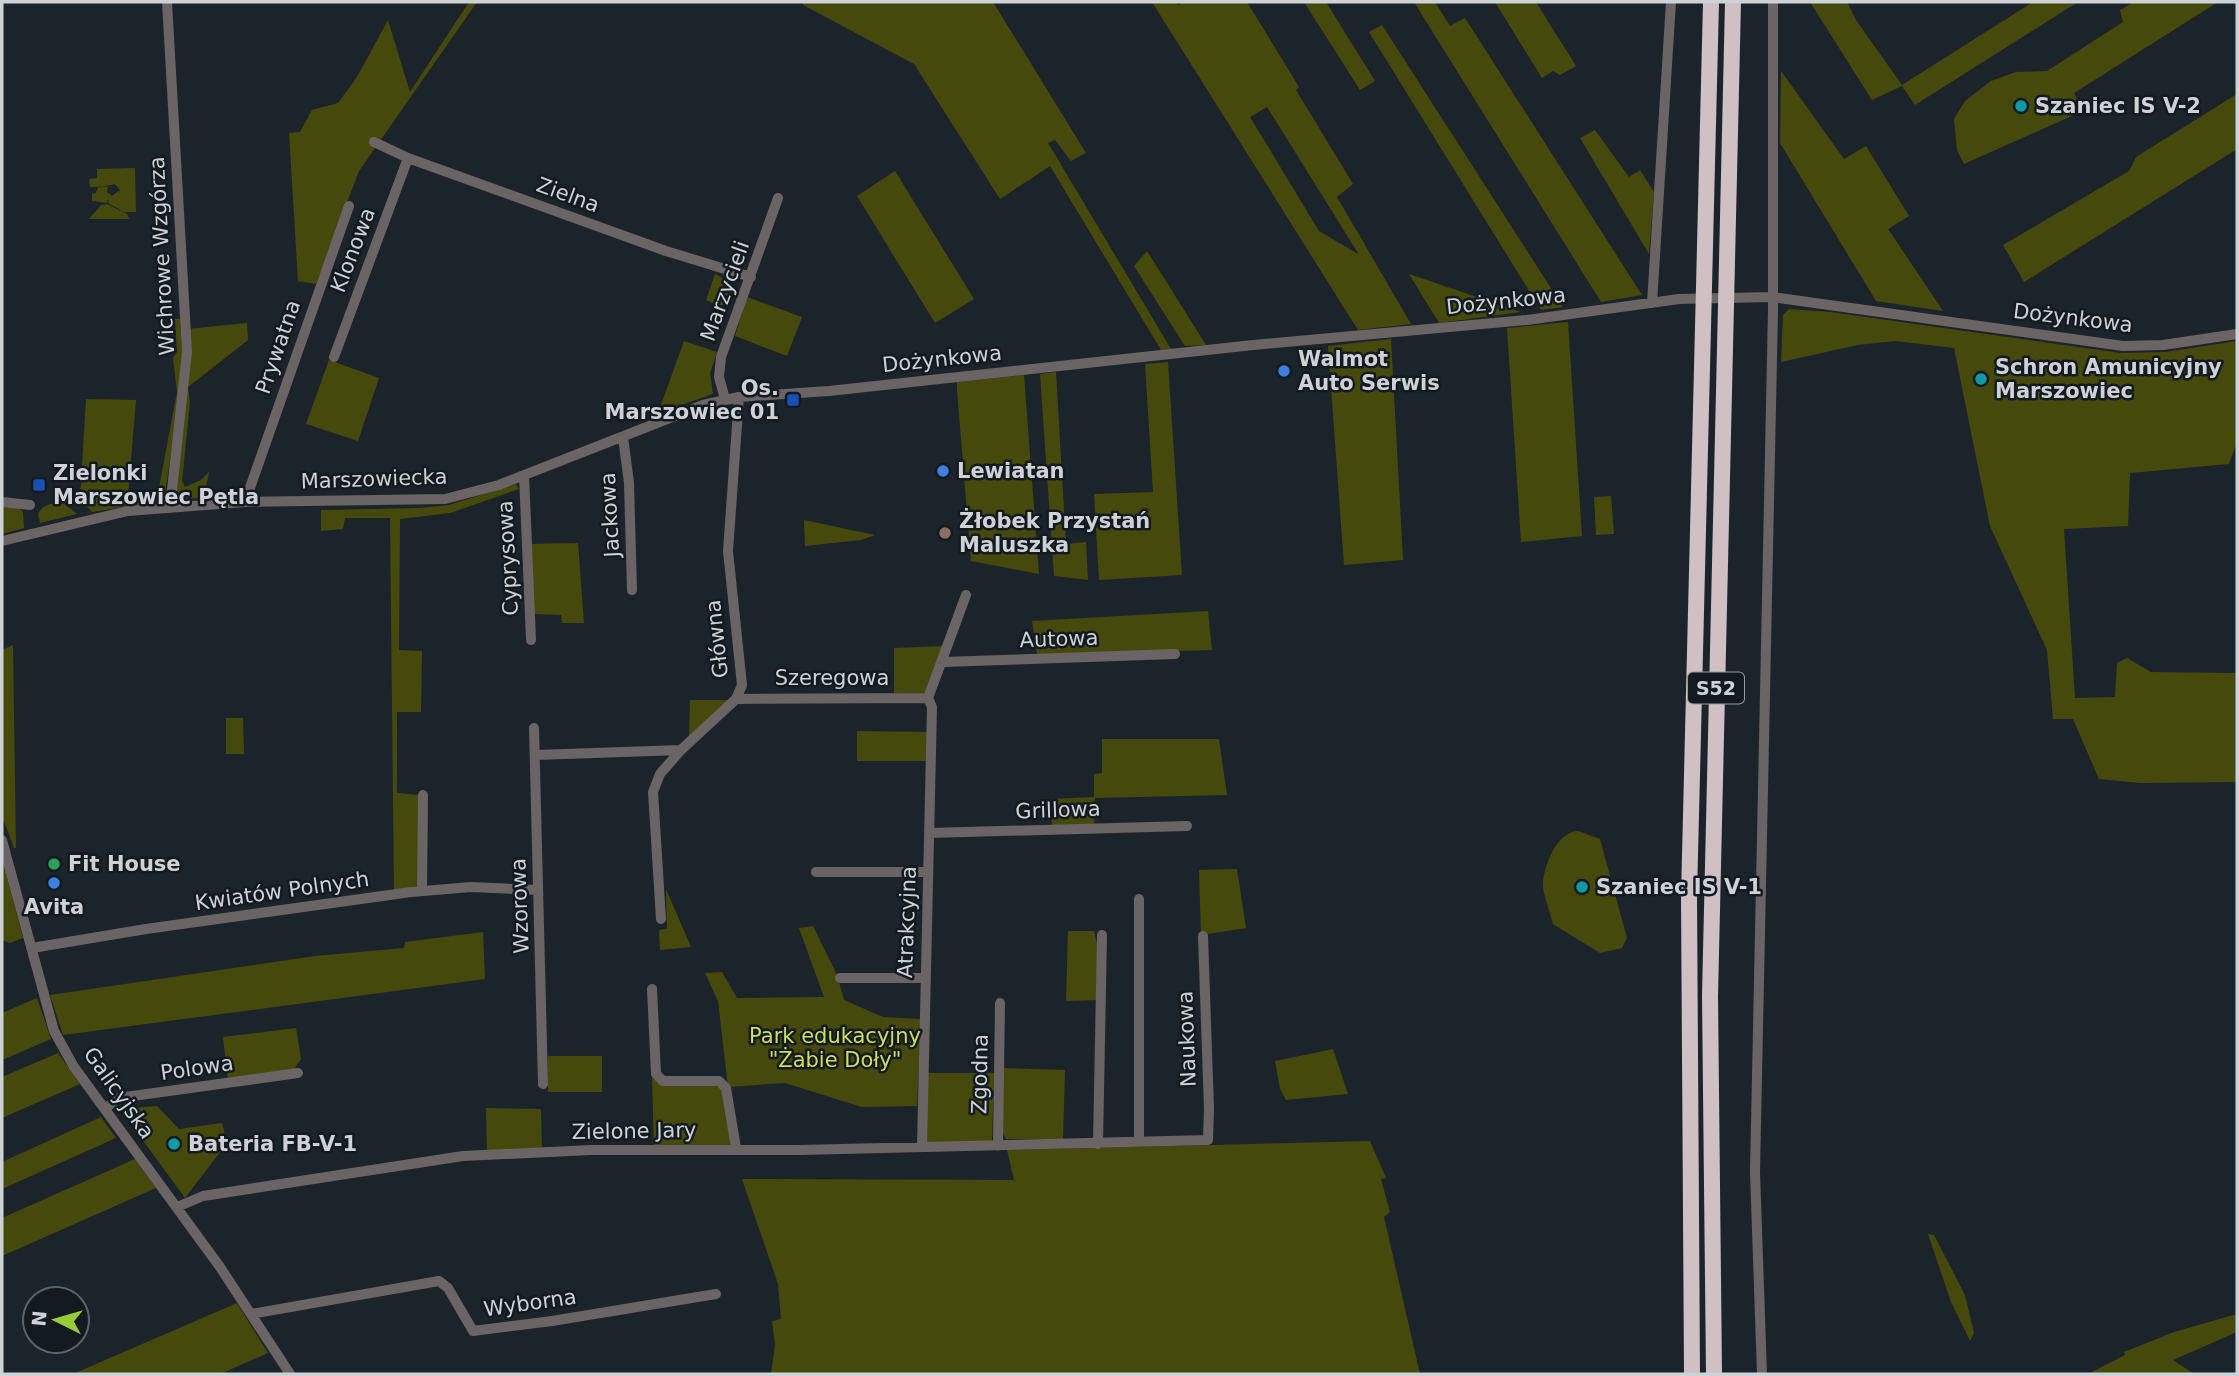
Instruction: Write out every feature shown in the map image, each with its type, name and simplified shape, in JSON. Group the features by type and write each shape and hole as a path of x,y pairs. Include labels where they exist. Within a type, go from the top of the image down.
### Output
{"highway":[{"name":"S52","path":"1692,1374 1689,896 1711,2"},
{"name":"S52","path":"1714,1374 1710,970 1733,2"}],"street":[{"name":"Wichrowe Wzgórza","path":"167,2 187,352 170,508"},
{"path":"1652,303 1671,2"},
{"path":"1762,1374 1755,1172 1772,297 1773,2"},
{"name":"Zielna","path":"374,142 408,158 666,251 751,277"},
{"name":"Klonowa","path":"334,356 408,158"},
{"name":"Marzycieli","path":"724,399 719,377 721,357 779,198"},
{"name":"Prywatna","path":"246,502 349,206"},
{"name":"Dożynkowa","path":"776,394 1527,320 1679,299 1772,297 2123,346 2163,345 2237,334"},
{"name":"Marszowiecka","path":"2,541 128,511 246,502 445,499 499,485 724,399 776,394"},
{"name":"Główna","path":"661,919 653,792 660,774 681,750 736,699 742,685 727,551 739,397"},
{"name":"Jackowa","path":"623,437 629,483 632,590"},
{"name":"Cyprysowa","path":"524,475 531,640"},
{"path":"2,502 30,505"},
{"path":"928,698 966,595"},
{"name":"Autowa","path":"943,662 1175,654"},
{"name":"Szeregowa","path":"736,699 928,698"},
{"name":"Atrakcyjna","path":"922,1147 932,707 928,698"},
{"name":"Wzorowa","path":"534,728 543,1084"},
{"path":"536,755 681,750"},
{"path":"422,891 423,795"},
{"name":"Grillowa","path":"929,833 1187,826"},
{"name":"Galicyjska","path":"2,841 54,1031 74,1067 177,1207 290,1374"},
{"path":"816,872 928,872"},
{"name":"Kwiatów Polnych","path":"32,948 146,929 422,891 471,887 538,890"},
{"path":"1139,899 1139,1141"},
{"path":"1098,1144 1102,935"},
{"name":"Naukowa","path":"1203,936 1208,1140"},
{"path":"840,978 925,978"},
{"path":"652,989 656,1074 663,1081 719,1081 726,1088 736,1148"},
{"name":"Zgodna","path":"998,1146 1000,1003"},
{"name":"Polowa","path":"105,1109 118,1098 299,1073"},
{"name":"Zielone Jary","path":"177,1207 203,1196 463,1156 736,1148 998,1146 1208,1140"},
{"name":"Wyborna","path":"251,1314 439,1281 448,1288 473,1331 716,1294"}],"green space":[{"path":"469,2 477,2 359,171 316,284 298,281 289,133 300,132 312,110 338,103 357,77 388,20 410,92"},
{"path":"803,2 993,2 1086,153 1071,161 1055,140 1048,143 1171,349 1161,350 1050,166 1000,199 914,64 803,5"},
{"path":"1152,2 1176,2 1178,5 1184,2 1247,2 1299,87 1296,90 1353,184 1337,197 1411,324 1358,330","holes":["1267,107 1358,253 1319,231 1250,117"]},
{"path":"1304,2 1326,2 1375,81 1360,90"},
{"path":"1414,2 1435,2 1450,26 1465,18 1642,295 1601,302"},
{"path":"1495,2 1536,2 1576,66 1560,75 1553,71 1542,78"},
{"path":"1810,2 1847,2 1856,20 1902,85 2033,2 2078,2 1915,105 1902,86 1872,100"},
{"path":"2134,2 2218,2 2074,93 2083,111 1964,164 1957,150 1954,119 1965,101 1991,81 2016,72 2047,71 2123,22 2120,10"},
{"path":"1382,25 1563,307 1541,310 1369,32"},
{"path":"1781,71 1844,159 1866,146 1909,216 1888,229 1943,311 1876,301 1780,143"},
{"path":"2237,94 2237,149 2024,282 2003,245 2129,171 2136,157"},
{"path":"1595,130 1629,177 1640,170 1654,192 1649,254 1580,138"},
{"path":"135,168 136,212 124,212 108,203 109,196 107,203 92,201 92,193 95,194 99,187 90,187 89,179 97,178 97,169","holes":["115,184 120,190 112,196 107,192 108,187 102,186"]},
{"path":"895,171 974,299 935,323 857,196"},
{"path":"107,204 127,214 129,219 89,219 101,205"},
{"path":"1147,251 1206,345 1185,346 1134,266"},
{"path":"715,274 732,283 733,290 726,305 717,305 706,300"},
{"path":"1409,274 1521,312 1439,323"},
{"path":"747,297 802,317 787,356 735,336"},
{"path":"1789,309 1830,312 2120,353 2166,352 2237,341 2237,442 2229,464 2130,473 2128,526 2064,529 2075,698 2115,697 2117,663 2127,658 2151,672 2237,673 2237,782 2140,783 2099,779 2073,719 2053,719 2047,650 1990,526 1954,348 1895,341 1858,345 1781,362 1783,315"},
{"path":"175,319 180,319 183,369 164,501 92,512 80,499 86,399 136,400 128,495 158,493 177,392 173,358 177,352"},
{"path":"1568,322 1582,536 1521,542 1507,328"},
{"path":"247,323 248,340 188,387 190,403 182,481 185,487 201,480 209,472 204,498 173,499 187,329"},
{"path":"1391,339 1403,560 1344,565 1328,346"},
{"path":"684,341 717,352 710,373 713,394 658,413"},
{"path":"329,360 379,378 358,441 306,424"},
{"path":"1168,362 1182,575 1099,580 1094,494 1153,492 1145,364"},
{"path":"1056,372 1066,544 1086,542 1088,580 1054,576 1040,374"},
{"path":"1024,375 1039,574 971,561 957,390 957,382"},
{"path":"516,484 519,489 450,513 400,519 399,650 422,651 421,712 397,712 397,793 420,795 418,888 394,891 390,518 345,518 343,529 321,531 321,510 449,505"},
{"path":"1611,496 1614,534 1596,535 1594,497"},
{"path":"62,502 77,514 40,523 38,514 42,508"},
{"path":"2,506 16,506 23,512 24,528 2,534"},
{"path":"804,520 875,535 861,540 805,546"},
{"path":"578,543 584,623 562,623 561,615 534,614 530,544"},
{"path":"1208,611 1212,650 1037,655 1032,621"},
{"path":"13,645 16,848 2,816 2,650"},
{"path":"944,646 927,694 894,693 894,648"},
{"path":"690,700 731,700 689,738"},
{"path":"226,718 243,718 244,754 226,754"},
{"path":"857,731 928,732 928,761 857,761"},
{"path":"1102,739 1219,739 1227,795 1095,798 1094,826 1052,828 1051,799 1094,797 1094,774 1102,773"},
{"path":"1578,831 1600,839 1627,938 1622,948 1600,953 1553,924 1543,886 1546,869 1558,844 1570,833"},
{"path":"2,858 23,938 10,943 2,940"},
{"path":"1237,869 1246,928 1201,935 1199,870"},
{"path":"666,889 691,947 660,950 659,930 667,929"},
{"name":"Park edukacyjny \"Żabie Doły\"","path":"813,926 837,975 844,1000 883,1017 921,1019 917,1106 862,1107 785,1083 728,1087 718,1001 705,973 722,972 737,998 824,997 799,928"},
{"path":"1068,931 1094,931 1097,944 1097,1000 1066,1001"},
{"path":"483,932 485,979 63,1035 50,995 315,956 404,948 405,942"},
{"path":"37,998 51,1039 2,1060 2,1013"},
{"path":"296,1028 301,1059 292,1072 228,1080 223,1037"},
{"path":"1333,1049 1348,1094 1286,1100 1280,1089 1275,1061"},
{"path":"58,1053 80,1084 2,1118 2,1077"},
{"path":"548,1056 602,1056 602,1092 548,1092"},
{"path":"1002,1068 1065,1070 1063,1139 1006,1139 1002,1131"},
{"path":"927,1073 994,1073 992,1142 925,1142"},
{"path":"652,1078 669,1084 707,1084 724,1090 732,1143 728,1146 654,1148"},
{"path":"157,1106 179,1129 222,1123 227,1143 185,1198 120,1109"},
{"path":"486,1108 541,1109 542,1150 487,1153"},
{"path":"101,1117 116,1138 2,1189 2,1162"},
{"path":"1370,1141 1386,1178 1381,1179 1390,1212 1384,1217 1420,1374 771,1374 775,1345 772,1321 781,1319 778,1284 742,1179 1014,1180 1007,1150"},
{"path":"135,1159 156,1188 2,1256 2,1218"},
{"path":"1928,1234 1934,1235 1965,1295 1974,1333 1970,1341 1951,1302"},
{"path":"237,1303 268,1353 220,1374 73,1374"},
{"path":"2237,1314 2237,1332 2173,1360 2194,1374 2088,1374 2125,1355 2124,1352 2174,1332"}],"place":[{"name":"Szaniec IS V-2","path":"2021,106"},
{"name":"Walmot Auto Serwis","path":"1284,371"},
{"name":"Schron Amunicyjny Marszowiec","path":"1981,379"},
{"name":"Os. Marszowiec 01","path":"793,400"},
{"name":"Lewiatan","path":"943,471"},
{"name":"Zielonki Marszowiec Pętla","path":"39,485"},
{"name":"Żłobek Przystań Maluszka","path":"945,533"},
{"name":"Fit House","path":"54,864"},
{"name":"Avita","path":"54,883"},
{"name":"Szaniec IS V-1","path":"1582,887"},
{"name":"Bateria FB-V-1","path":"174,1144"}]}
